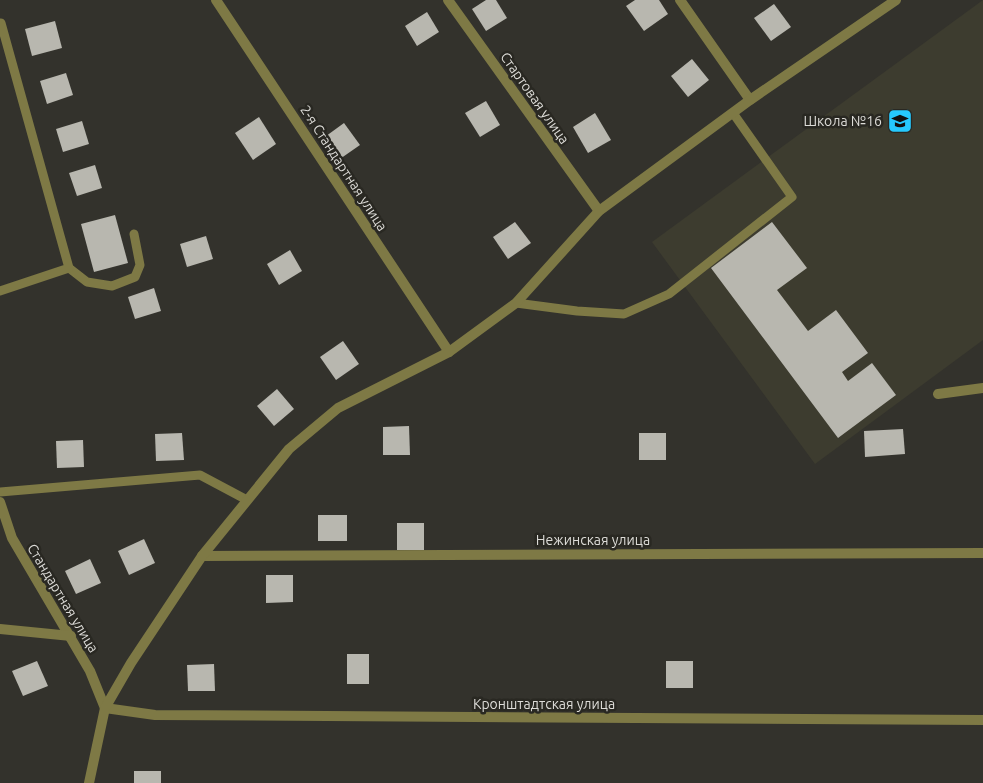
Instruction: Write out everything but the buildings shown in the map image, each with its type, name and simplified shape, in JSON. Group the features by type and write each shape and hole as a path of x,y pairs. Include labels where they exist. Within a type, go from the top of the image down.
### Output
{"street":[{"name":"2-я Стандартная улица","path":"216,0 449,352"},
{"name":"Стартовая улица","path":"448,0 599,211"},
{"path":"680,0 750,100"},
{"path":"89,783 105,708 131,662 202,556 289,449 338,408 449,352 516,303 599,211 750,100 896,0"},
{"path":"938,394 983,388"},
{"name":"Стандартная улица","path":"0,502 12,538 90,670 105,708"},
{"name":"Нежинская улица","path":"202,556 983,553"},
{"path":"0,629 71,636"},
{"name":"Кронштадтская улица","path":"105,708 155,715 983,720"}],"lane":[{"path":"1,23 69,268 87,282 112,286 135,277 140,265 134,234"},
{"path":"516,303 577,311 624,314 669,294 792,197 733,113"},
{"path":"0,292 69,268"},
{"path":"0,492 200,475 247,500"}],"shaded area":[{"name":"Школа №16","path":"983,0 983,340 815,464 652,242"}],"place":[{"name":"Школа №16","path":"900,121"}]}
